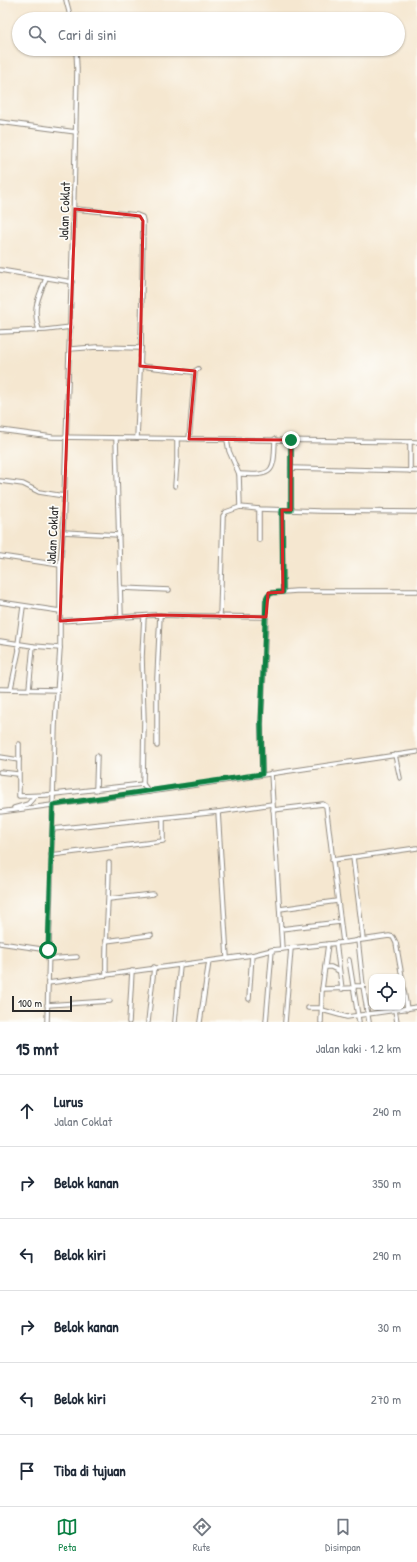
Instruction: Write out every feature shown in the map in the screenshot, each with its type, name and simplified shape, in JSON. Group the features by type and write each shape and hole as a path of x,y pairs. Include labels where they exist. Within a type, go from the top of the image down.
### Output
{"street":[{"path":"66,0 69,12"},
{"name":"Jalan Coklat","path":"47,1022 55,726 60,648 60,565 63,532 71,327 76,132 76,56"},
{"path":"0,122 76,132"},
{"path":"74,209 137,215 142,217 141,348 137,438"},
{"path":"0,270 72,282"},
{"path":"39,330 35,318 35,309 46,278"},
{"path":"0,332 71,327"},
{"path":"70,349 97,347 141,348"},
{"path":"140,366 196,370 189,439"},
{"path":"0,430 44,436 66,437 417,442"},
{"path":"116,438 121,617"},
{"path":"175,486 177,439"},
{"path":"239,474 263,474 268,472 274,464 275,439"},
{"path":"227,440 229,451 239,474 240,507"},
{"path":"291,440 291,510"},
{"path":"410,442 410,470"},
{"path":"291,468 417,471"},
{"path":"0,481 23,484 39,492 64,496"},
{"path":"220,616 223,516 226,512 240,507 282,510 417,512"},
{"path":"259,509 259,540"},
{"path":"282,510 283,592"},
{"path":"63,532 119,535"},
{"path":"0,556 60,565"},
{"path":"121,588 169,590"},
{"path":"262,774 261,724 266,600 268,594 283,592 417,591"},
{"path":"0,602 23,608 60,611"},
{"path":"11,688 19,650 18,644 23,608"},
{"path":"158,746 157,678 160,615"},
{"path":"60,621 160,615 266,617"},
{"path":"144,616 142,657 144,736 143,784 149,792"},
{"path":"0,641 60,648"},
{"path":"29,689 33,646"},
{"path":"0,688 58,690"},
{"path":"19,744 19,796 35,796 143,784"},
{"path":"0,811 149,792 417,752"},
{"path":"396,755 400,778"},
{"path":"96,790 97,756"},
{"path":"0,757 19,760"},
{"path":"0,772 18,774"},
{"path":"271,773 282,949"},
{"path":"0,811 24,806 35,796"},
{"path":"52,829 218,812 272,804"},
{"path":"273,810 325,805 342,942"},
{"path":"218,812 227,958"},
{"path":"51,855 163,841 163,818"},
{"path":"332,860 417,848"},
{"path":"353,857 363,939"},
{"path":"106,975 109,863"},
{"path":"109,899 153,894"},
{"path":"280,909 337,901"},
{"path":"281,930 340,922"},
{"path":"106,941 150,935"},
{"path":"48,983 154,967 252,955 272,950 389,936 393,937 396,943 401,974"},
{"path":"358,940 369,1022"},
{"path":"0,943 48,950"},
{"path":"336,943 342,989"},
{"path":"321,1022 322,990 328,944"},
{"path":"284,1022 291,948"},
{"path":"266,1022 272,950"},
{"path":"249,998 252,955"},
{"path":"48,959 76,957"},
{"path":"349,960 358,1022"},
{"path":"200,1022 209,961"},
{"path":"175,1022 180,965"},
{"path":"148,1022 154,967"},
{"path":"326,968 331,967 339,971"},
{"path":"129,1022 132,971"},
{"path":"322,990 364,986"},
{"path":"405,996 407,1008 417,1007"},
{"path":"47,1005 110,1001"},
{"path":"308,1008 322,1009 347,1017 395,1010 397,1022"}],"highlighted area":[{"path":"75,209 140,216 143,221 140,366 195,371 189,439 291,440 291,510 282,510 283,592 268,593 266,617 155,615 60,621"}],"route":[{"path":"48,950 53,805 149,792 262,774 261,724 266,600 268,594 283,592 282,510 291,510 291,440"}]}
